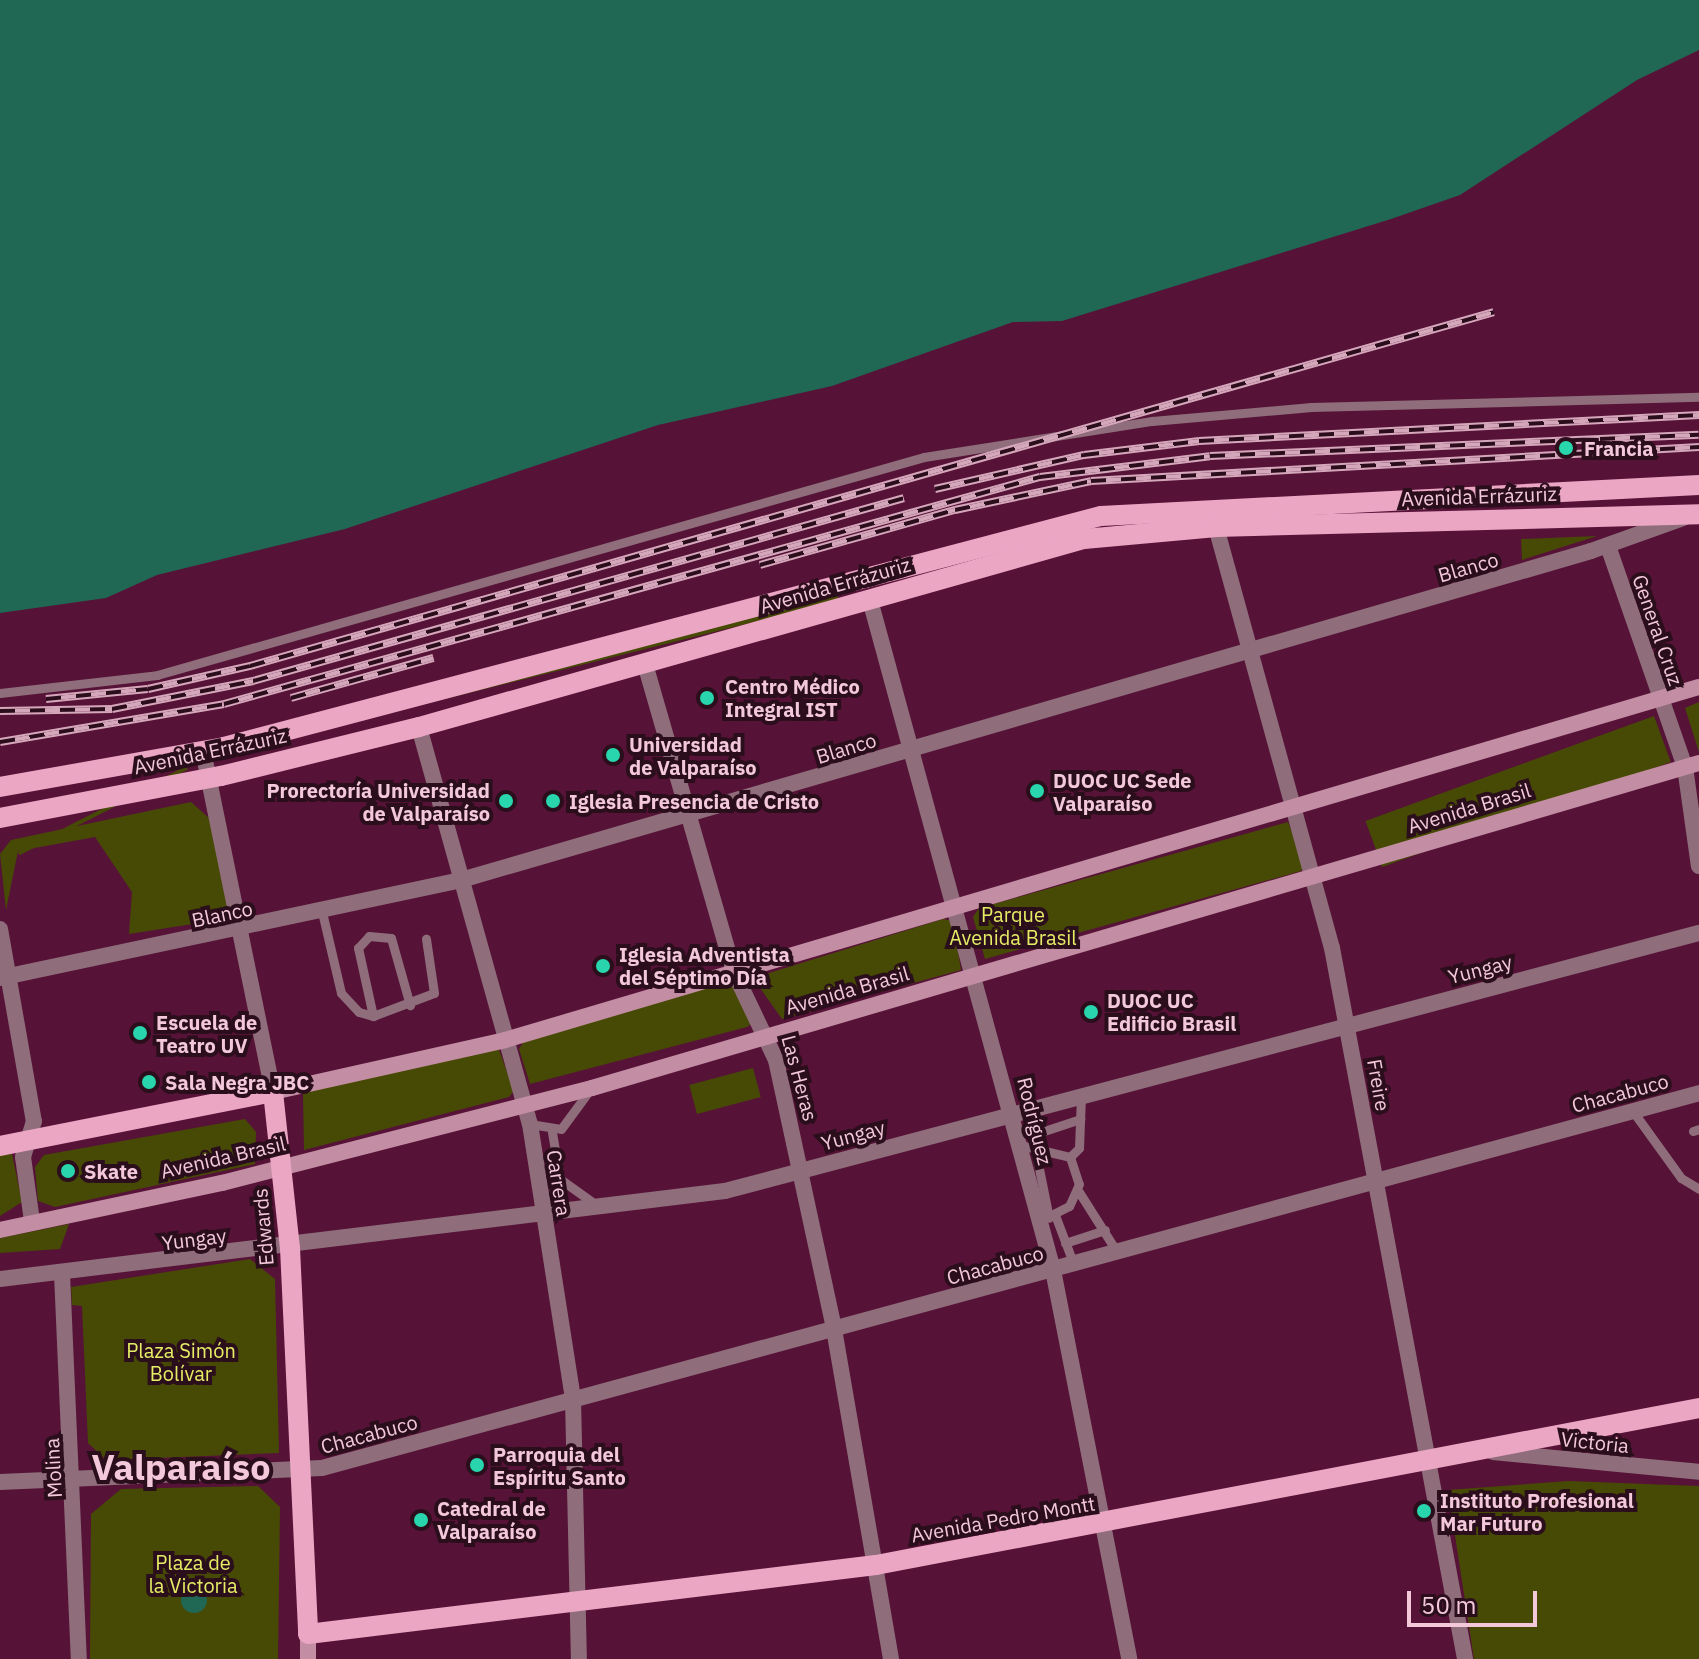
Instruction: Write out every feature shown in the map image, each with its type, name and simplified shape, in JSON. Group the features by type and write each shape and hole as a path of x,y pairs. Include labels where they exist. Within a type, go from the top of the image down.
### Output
{"main road":[{"name":"Avenida Errázuriz","path":"0,787 203,751 1101,516 1699,485"},
{"name":"Avenida Errázuriz","path":"0,818 209,778 419,727 1084,539 1216,527 1696,514"},
{"path":"0,1146 29,1144 505,1040 1298,809 1699,687"},
{"name":"Avenida Brasil","path":"0,1230 282,1169 592,1088 1317,879 1692,765"},
{"name":"Edwards","path":"273,1092 290,1248 308,1659"},
{"name":"Avenida Pedro Montt","path":"308,1634 876,1565 1102,1527 1699,1408"}],"street":[{"name":"Blanco","path":"4,977 243,930 461,880 1255,651 1608,546 1696,514"},
{"name":"Freire","path":"1216,527 1255,651 1317,879 1347,1023 1465,1659"},
{"name":"General Cruz","path":"1608,546 1661,701 1692,765 1699,866"},
{"name":"Rodríguez","path":"870,600 910,749 1029,1142 1048,1218 1053,1270 1129,1659"},
{"name":"Las Heras","path":"645,664 734,972 770,1036 803,1169 891,1659"},
{"name":"Carrera","path":"419,727 530,1124 573,1399 579,1659"},
{"name":"Edwards","path":"203,751 243,930 273,1092"},
{"path":"0,929 4,977 34,1121 23,1157 32,1221"},
{"name":"Yungay","path":"0,1279 290,1248 595,1204 725,1191 1347,1023 1699,933"},
{"name":"Chacabuco","path":"0,1482 300,1469 1074,1265 1376,1179 1699,1093"},
{"name":"Molina","path":"62,1274 74,1478 79,1659"},
{"name":"Victoria","path":"1488,1451 1699,1472"}],"lane":[{"path":"0,693 157,675 924,457 1152,421 1311,407 1699,397"},
{"path":"322,912 341,993 348,1006 373,1016 410,1005 434,993 437,983 426,939"},
{"path":"373,1016 358,948 369,936 391,938 410,1005"},
{"path":"552,1132 592,1088"},
{"path":"1070,1157 1079,1148 1081,1095"},
{"path":"1632,1110 1681,1178 1699,1189"},
{"path":"1029,1142 1080,1119"},
{"path":"530,1124 552,1132"},
{"path":"542,1211 560,1179 552,1132"},
{"path":"1655,1141 1667,1138"},
{"path":"1029,1142 1070,1157"},
{"path":"1070,1157 1079,1192 1117,1252"},
{"path":"560,1179 595,1204"},
{"path":"1074,1265 1065,1243 1048,1218 1079,1192"},
{"path":"1065,1243 1105,1230"}],"green space":[{"path":"1597,536 1522,560 1521,539"},
{"path":"837,593 839,601 230,753 228,745"},
{"path":"1699,702 1699,752 1685,708"},
{"path":"1654,716 1671,762 1382,867 1366,821"},
{"path":"186,766 188,770 19,855 18,852"},
{"path":"191,802 209,818 231,918 129,934 132,892 95,837 18,851 6,910 0,854 11,840"},
{"name":"Parque Avenida Brasil","path":"1288,822 1305,863 1301,871 985,959 973,917 979,908"},
{"name":"Parque Avenida Brasil","path":"943,919 953,921 961,970 782,1019 753,978"},
{"path":"725,981 733,984 752,1023 747,1027 530,1084 519,1049 526,1038"},
{"path":"491,1047 499,1050 514,1091 509,1097 304,1150 303,1093"},
{"path":"753,1068 761,1097 697,1114 689,1085"},
{"path":"245,1119 256,1132 255,1164 55,1207 38,1201 35,1167 44,1155"},
{"path":"12,1154 22,1202 0,1216 0,1155"},
{"path":"69,1224 60,1249 0,1253 0,1238"},
{"name":"Plaza Simón Bolívar","path":"250,1259 275,1279 279,1453 106,1460 88,1443 82,1306 72,1305 71,1287"},
{"path":"1568,1481 1699,1486 1699,1659 1474,1659 1448,1490"},
{"name":"Plaza de la Victoria","path":"258,1486 280,1507 278,1659 90,1659 91,1514 121,1489"}],"shaded area":[{"path":"0,0 1699,0 1699,50 1637,80 1460,195 1391,219 1062,321 1013,322 832,386 658,425 345,529 157,575 106,598 0,613"},
{"path":"194,1587 203,1591 207,1600 203,1609 194,1613 185,1609 181,1600 185,1591"}],"railway":[{"path":"46,699 148,689 250,666 1494,312"},
{"path":"935,489 1084,455 1199,441 1699,415"},
{"path":"0,742 224,704 1040,477 1210,456 1699,435"},
{"path":"760,565 955,510 1091,481 1699,447"},
{"path":"0,711 112,709 253,681 904,498"},
{"path":"291,698 433,658"}],"place":[{"name":"Francia","path":"1566,448"},
{"name":"Centro Médico Integral IST","path":"707,698"},
{"name":"Universidad de Valparaíso","path":"613,755"},
{"name":"DUOC UC Sede Valparaíso","path":"1037,791"},
{"name":"Prorectoría Universidad de Valparaíso","path":"506,801"},
{"name":"Iglesia Presencia de Cristo","path":"553,801"},
{"name":"Iglesia Adventista del Séptimo Día","path":"603,966"},
{"name":"DUOC UC Edificio Brasil","path":"1091,1012"},
{"name":"Escuela de Teatro UV","path":"140,1033"},
{"name":"Sala Negra JBC","path":"149,1082"},
{"name":"Skate","path":"68,1171"},
{"name":"Parroquia del Espíritu Santo","path":"477,1465"},
{"name":"Instituto Profesional Mar Futuro","path":"1424,1511"},
{"name":"Catedral de Valparaíso","path":"421,1520"}],"district":[{"name":"Valparaíso","path":"181,1467"}]}
